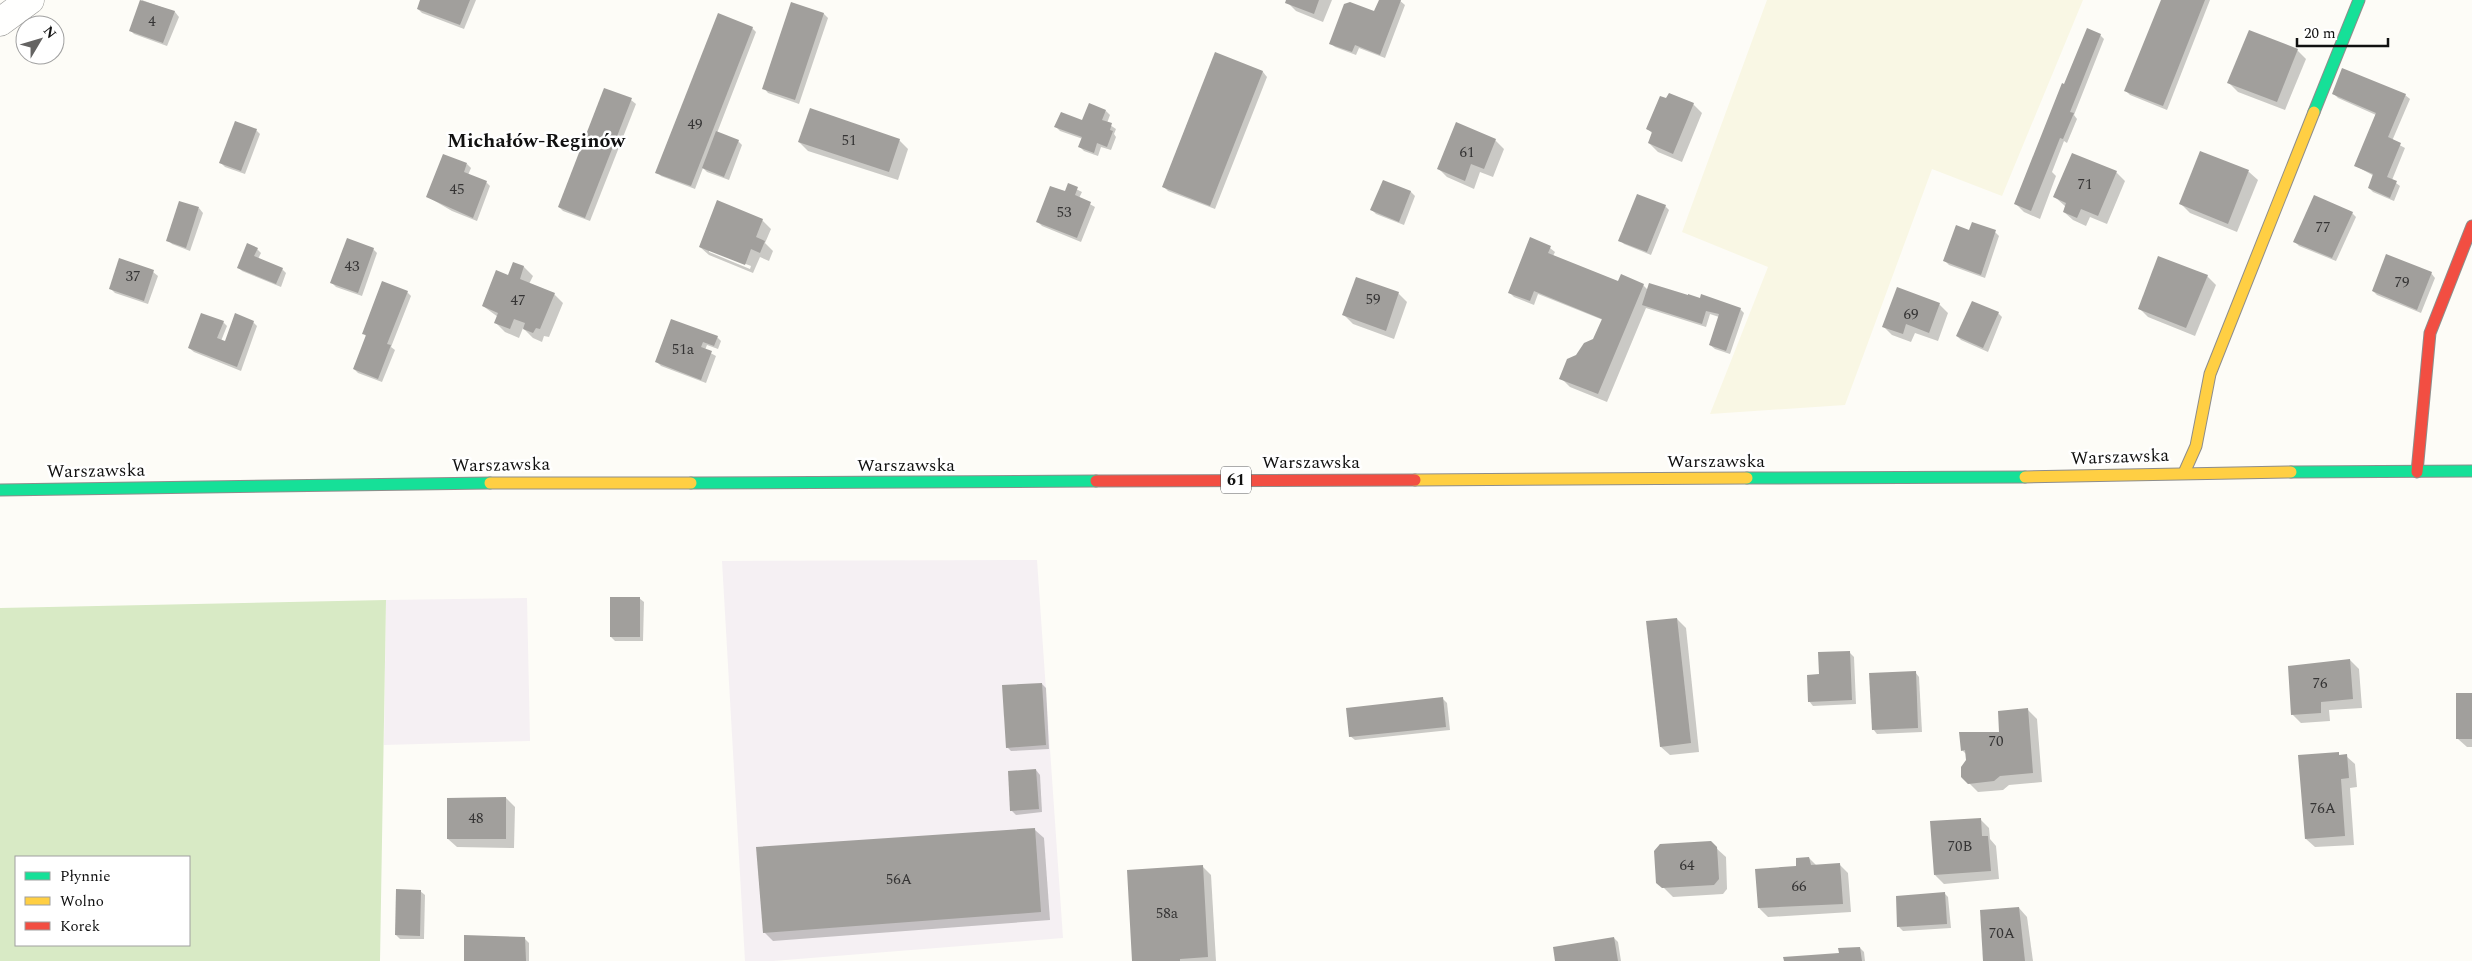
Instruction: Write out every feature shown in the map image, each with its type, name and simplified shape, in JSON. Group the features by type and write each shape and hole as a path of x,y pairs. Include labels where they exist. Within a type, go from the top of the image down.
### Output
{"main road":[{"path":"2184,473 2196,446 2210,374 2359,0"},
{"path":"2417,472 2430,333 2472,226"},
{"name":"Warszawska","path":"0,490 543,482 726,483 2035,477 2184,473 2472,471"}],"street":[{"path":"0,22 30,0"}],"shaded area":[{"path":"1767,0 2083,0 2002,196 1932,169 1845,405 1710,414 1768,267 1682,232"},
{"path":"1037,560 1063,938 773,961 745,961 722,561"},
{"path":"527,598 530,741 384,745 386,600"}],"green space":[{"path":"386,600 380,961 0,961 0,608"}],"building":[{"path":"140,0 175,11 163,43 129,31"},
{"path":"420,0 470,0 460,25 417,9"},
{"path":"1286,0 1319,0 1314,14 1285,3"},
{"path":"1379,0 1401,0 1380,55 1355,45 1352,52 1329,44 1344,4 1350,2 1374,11"},
{"path":"2161,0 2205,0 2163,106 2124,91"},
{"path":"791,2 824,13 795,100 762,89"},
{"path":"718,13 753,27 691,186 655,173"},
{"path":"2087,28 2101,34 2070,112 2074,113 2063,139 2060,138 2031,211 2014,204 2062,83 2064,84"},
{"path":"2249,30 2298,49 2277,102 2227,83"},
{"path":"1215,52 1263,71 1210,206 1162,187"},
{"path":"2342,68 2406,94 2388,137 2401,143 2387,177 2397,181 2390,198 2368,188 2373,174 2354,166 2376,113 2332,94"},
{"path":"604,88 632,98 585,218 558,207"},
{"path":"1669,93 1694,103 1673,154 1648,143 1652,132 1646,129 1660,96 1666,98"},
{"path":"1089,103 1106,110 1102,120 1112,123 1110,130 1113,131 1107,147 1097,143 1094,153 1078,147 1082,137 1054,127 1061,112 1082,120"},
{"path":"810,108 900,139 889,172 798,142"},
{"path":"235,121 257,129 241,171 219,163"},
{"path":"1456,122 1496,139 1484,169 1471,164 1465,181 1437,169"},
{"path":"716,131 739,140 724,177 702,168"},
{"path":"2200,151 2249,170 2228,224 2179,204"},
{"path":"2072,153 2117,171 2098,216 2081,209 2077,218 2063,212 2066,203 2053,197"},
{"path":"443,154 467,163 464,172 487,181 473,218 426,197"},
{"path":"1383,180 1411,191 1399,222 1370,210"},
{"path":"1068,183 1078,187 1075,195 1091,202 1077,238 1036,222 1050,186 1065,191"},
{"path":"1637,194 1666,205 1647,252 1618,241"},
{"path":"2314,195 2353,212 2332,258 2293,242"},
{"path":"717,200 763,219 756,237 765,241 760,253 751,249 745,265 699,247"},
{"path":"179,201 199,207 186,248 166,241"},
{"path":"1972,222 1996,230 1981,275 1943,261 1956,225 1969,230"},
{"path":"1530,237 1551,246 1548,253 1618,281 1621,274 1644,284 1598,394 1559,379 1567,359 1576,355 1584,343 1593,339 1602,319 1534,291 1530,301 1508,293"},
{"path":"347,238 374,248 358,293 330,283"},
{"path":"247,243 258,248 254,256 283,268 276,284 237,268"},
{"path":"2386,254 2432,272 2417,310 2372,291"},
{"path":"2158,256 2208,275 2186,328 2138,309"},
{"path":"119,258 154,270 144,301 109,289"},
{"path":"513,262 524,266 520,279 555,293 540,329 536,328 533,333 523,329 525,323 514,319 510,329 494,323 498,313 482,306 496,270 508,275"},
{"path":"1356,277 1399,292 1386,331 1342,315"},
{"path":"382,281 408,291 387,344 391,345 378,379 353,369 366,335 362,334"},
{"path":"1649,283 1700,298 1701,294 1741,308 1726,351 1709,345 1719,314 1706,311 1702,324 1642,305"},
{"path":"1897,287 1940,303 1929,333 1906,324 1903,334 1882,327"},
{"path":"1972,301 1999,312 1983,348 1956,336"},
{"path":"201,313 224,321 217,338 225,341 235,313 254,321 237,367 188,348"},
{"path":"671,319 718,336 714,346 703,342 701,347 712,351 701,380 655,362"},
{"path":"610,597 640,597 640,637 610,637"},
{"path":"1677,618 1691,743 1660,747 1646,621"},
{"path":"1850,651 1852,700 1808,702 1807,675 1819,674 1818,652"},
{"path":"2350,659 2353,699 2321,702 2321,713 2291,715 2288,666"},
{"path":"1916,671 1918,728 1872,730 1869,673"},
{"path":"1042,683 1046,745 1006,748 1002,685"},
{"path":"2456,693 2472,693 2472,739 2456,739"},
{"path":"1443,697 1446,727 1349,737 1346,708"},
{"path":"2028,708 2033,773 2000,776 1994,781 1968,784 1961,777 1961,767 1966,760 1965,750 1961,751 1959,732 1999,732 1998,711"},
{"path":"2339,752 2339,755 2347,754 2349,778 2341,779 2345,836 2305,839 2298,755"},
{"path":"1036,769 1039,809 1010,811 1008,771"},
{"path":"506,797 506,839 447,839 447,798"},
{"path":"1981,818 1982,836 1988,836 1991,871 1934,875 1930,821"},
{"path":"1035,828 1041,912 763,933 756,847"},
{"path":"1711,841 1717,847 1719,879 1714,885 1662,888 1656,883 1654,851 1660,844"},
{"path":"1809,857 1811,865 1840,863 1843,904 1758,908 1755,869 1796,866 1796,858"},
{"path":"1203,865 1208,957 1180,959 1180,961 1132,961 1127,870"},
{"path":"396,889 421,890 420,936 395,935"},
{"path":"1945,892 1947,924 1897,927 1896,896"},
{"path":"2019,907 2025,961 1983,961 1980,910"},
{"path":"464,935 525,937 526,961 464,961"},
{"path":"1614,937 1618,961 1555,961 1553,947"},
{"path":"1860,947 1862,961 1784,961 1783,957 1839,953 1838,948"}],"traffic: fast":[{"path":"2314,112 2359,0"},
{"path":"2291,472 2472,471"},
{"path":"1747,478 2025,477"},
{"path":"691,483 1096,481"},
{"path":"0,490 490,483"}],"traffic: slow":[{"path":"2184,473 2196,446 2210,374 2314,112"},
{"path":"2025,477 2291,472"},
{"path":"1415,480 1747,478"},
{"path":"490,483 691,483"}],"traffic: jam":[{"path":"2417,472 2430,333 2472,226"},
{"path":"1096,481 1415,480"}],"district":[{"name":"Michałów-Reginów","path":"536,141"}]}
